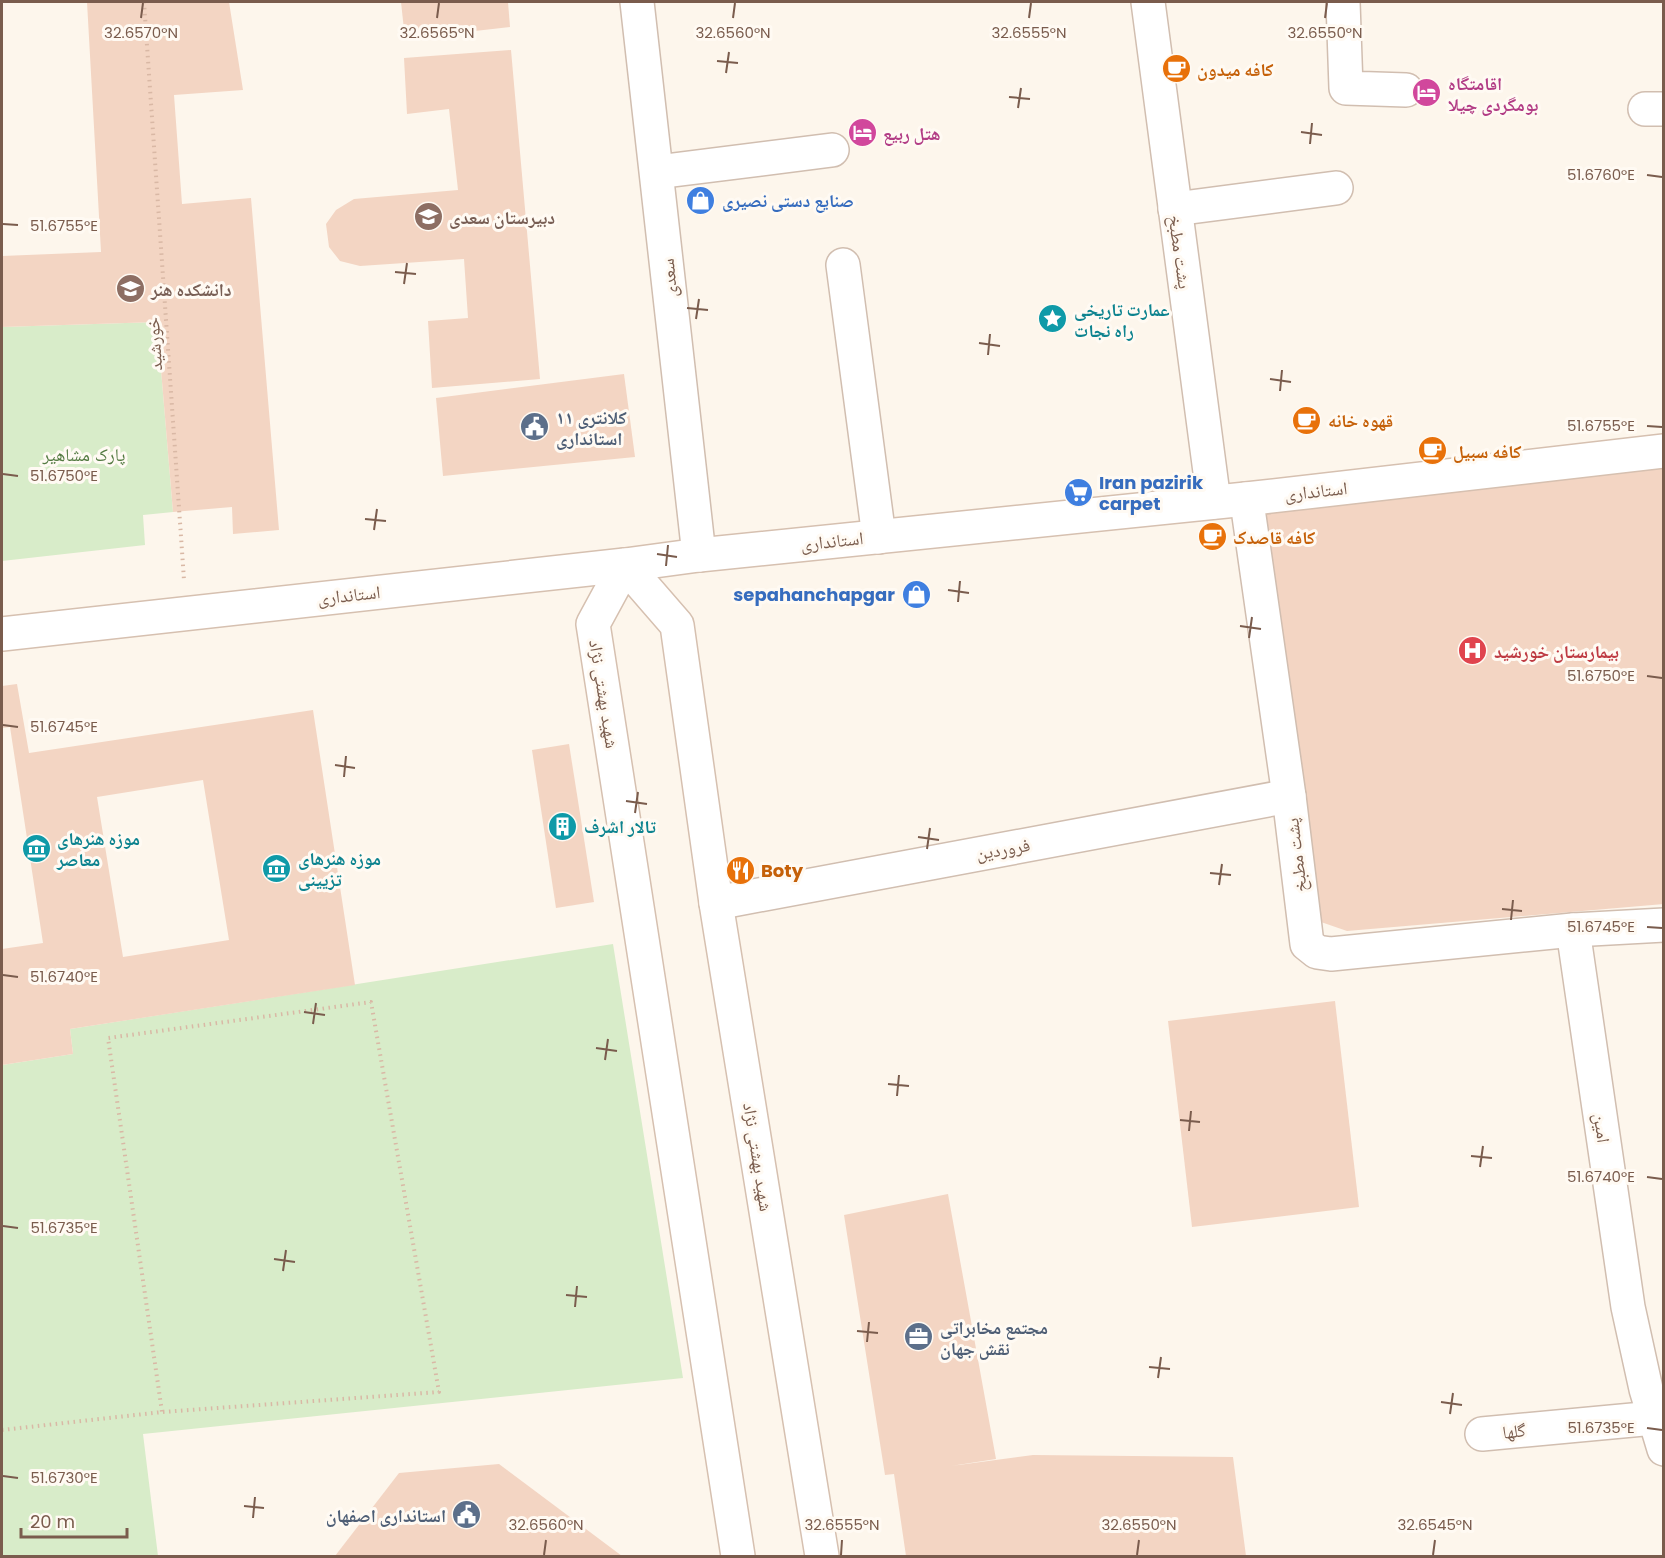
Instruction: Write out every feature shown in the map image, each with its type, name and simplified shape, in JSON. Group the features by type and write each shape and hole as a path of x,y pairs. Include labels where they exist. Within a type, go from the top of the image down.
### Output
{"street":[{"name":"سعدی","path":"638,2 699,555"},
{"name":"پشت مطبخ","path":"1148,2 1214,502"},
{"path":"1343,2 1346,88 1406,90"},
{"path":"657,172 832,150"},
{"path":"1175,209 1336,188"},
{"path":"843,265 879,537"},
{"name":"استانداری","path":"2,634 699,555 1214,502 1664,451"},
{"name":"پشت مطبخ","path":"1246,498 1289,796 1307,944 1317,952 1331,954 1573,930"},
{"name":"شهید بهشتی نژاد","path":"738,1557 593,624 625,565 677,625 716,903 822,1557"},
{"name":"فروردین","path":"716,903 1289,796"},
{"path":"1573,930 1664,925"},
{"name":"امین","path":"1573,930 1628,1307 1646,1389 1664,1449"},
{"name":"گلها","path":"1482,1434 1654,1418"}],"path":[{"name":"خورشید","path":"144,2 186,614"},
{"path":"2,1430 162,1412 440,1392 371,1002 108,1038 162,1412"}],"green space":[{"name":"پارک مشاهیر","path":"157,322 173,512 143,515 145,545 2,561 2,327"},
{"path":"613,944 683,1378 143,1434 158,1556 2,1556 2,1065 73,1054 70,1029"}],"building":[{"name":"دانشکده هنر","path":"87,2 229,2 243,90 174,95 182,204 251,198 279,530 233,534 232,507 173,512 157,322 2,327 2,256 101,252"},
{"path":"401,2 508,2 510,27 405,39"},
{"name":"دبیرستان سعدی","path":"511,50 540,379 432,388 428,321 468,318 464,259 360,266 340,261 329,247 326,224 336,210 354,199 458,190 449,109 407,114 404,58"},
{"name":"کلانتری ۱۱ استانداری","path":"624,374 635,457 443,476 436,398"},
{"name":"بیمارستان خورشید","path":"1664,468 1664,904 1347,931 1321,922 1300,795 1264,507"},
{"name":"موزه هنرهای تزیینی","path":"17,684 29,753 313,710 355,985 70,1029 73,1054 2,1065 2,949 43,943 10,727 2,728 2,686","holes":["203,780 229,940 123,957 97,797"]},
{"name":"تالار اشرف","path":"569,744 594,902 556,908 532,750"},
{"path":"1335,1001 1359,1207 1192,1227 1168,1021"},
{"path":"948,1194 996,1459 951,1466 1033,1455 1233,1457 1246,1556 906,1556 894,1474 885,1475 844,1215"},
{"name":"استانداری اصفهان","path":"499,1464 622,1556 335,1556 399,1473"}],"place":[{"name":"کافه میدون","path":"1176,69"},
{"name":"اقامتگاه بومگردی چیلا","path":"1427,93"},
{"name":"هتل ربیع","path":"862,133"},
{"name":"صنایع دستی نصیری","path":"701,200"},
{"name":"دبیرستان سعدی","path":"428,217"},
{"name":"دانشکده هنر","path":"130,289"},
{"name":"عمارت تاریخی راه نجات","path":"1053,319"},
{"name":"قهوه خانه","path":"1307,420"},
{"name":"کلانتری ۱۱ استانداری","path":"535,427"},
{"name":"کافه سبیل","path":"1432,451"},
{"name":"Iran pazirik carpet","path":"1078,492"},
{"name":"کافه قاصدک","path":"1212,537"},
{"name":"sepahanchapgar","path":"916,594"},
{"name":"بیمارستان خورشید","path":"1473,651"},
{"name":"تالار اشرف","path":"563,826"},
{"name":"موزه هنرهای معاصر","path":"36,848"},
{"name":"موزه هنرهای تزیینی","path":"277,868"},
{"name":"Boty","path":"740,870"},
{"name":"مجتمع مخابراتی نقش جهان","path":"919,1337"},
{"name":"استانداری اصفهان","path":"467,1515"}]}
